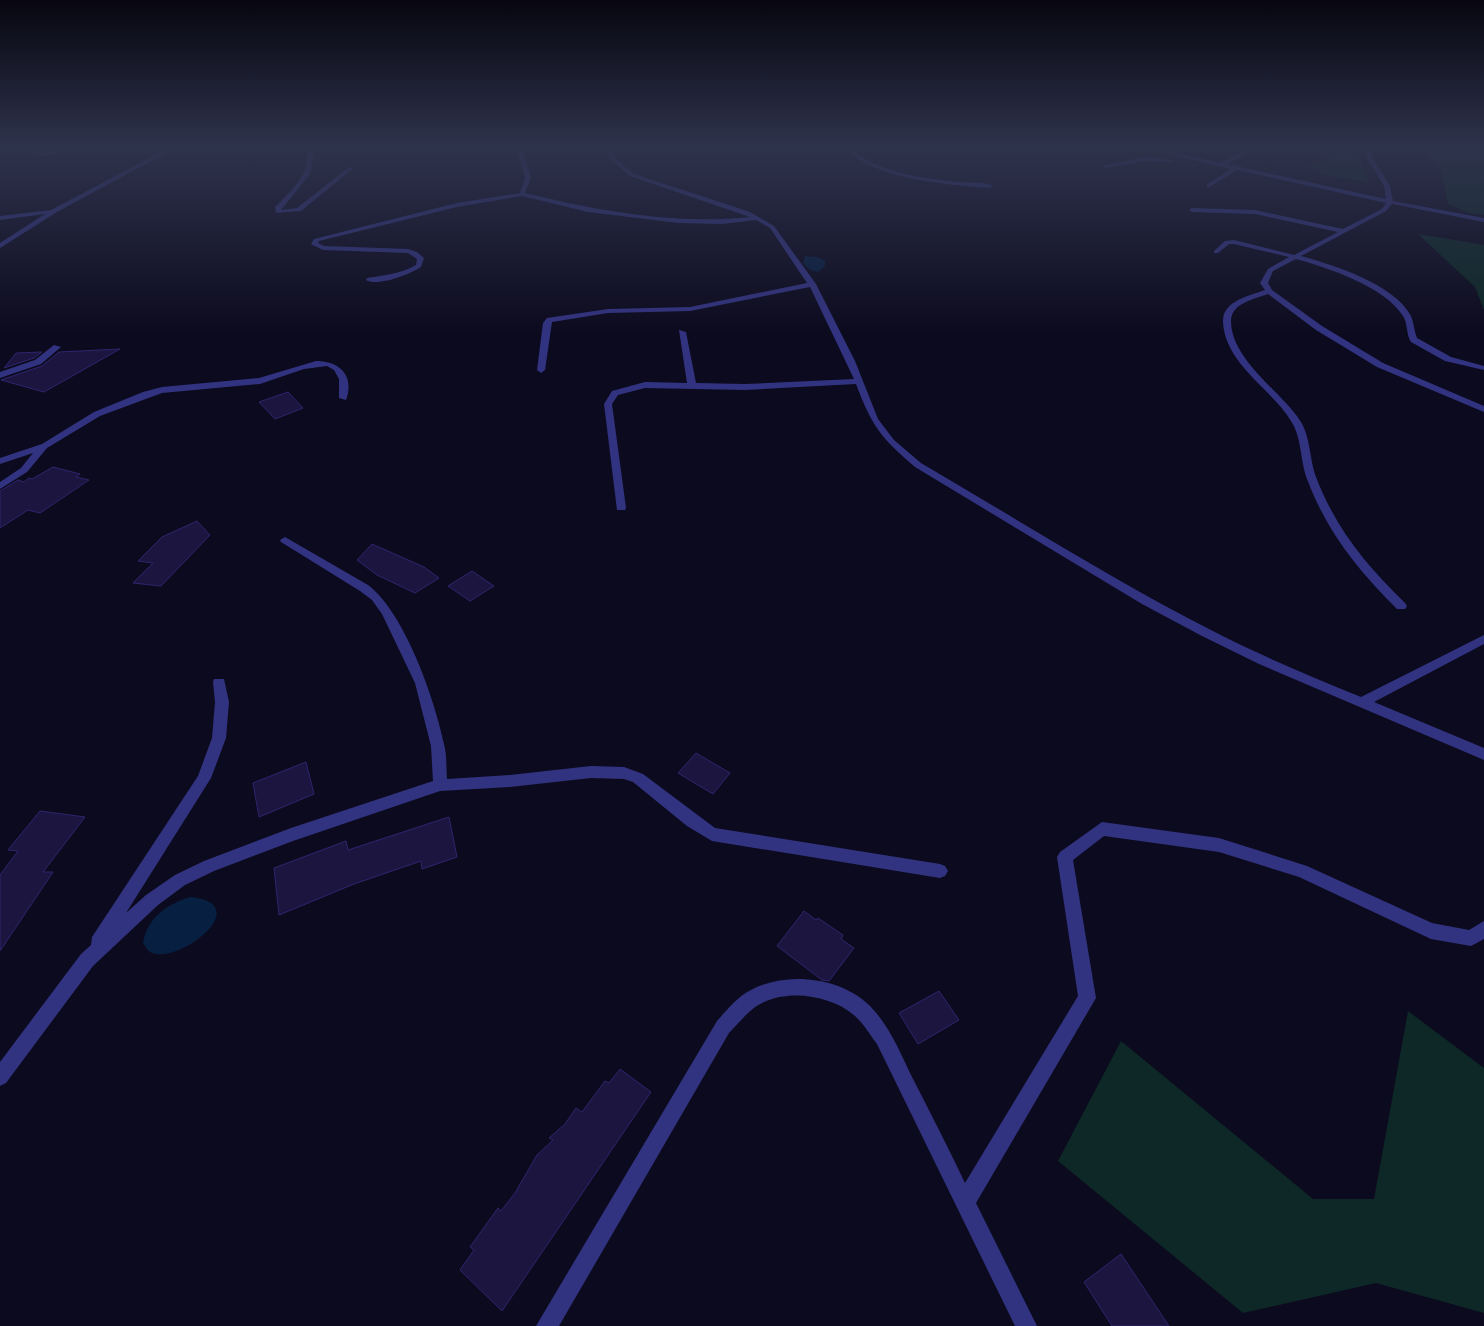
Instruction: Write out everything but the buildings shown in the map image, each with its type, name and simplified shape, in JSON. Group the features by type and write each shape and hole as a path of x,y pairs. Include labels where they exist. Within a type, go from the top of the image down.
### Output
{"street":[{"path":"0,246 59,209"},
{"path":"277,209 278,212 300,209"},
{"path":"370,280 391,277 412,270 419,266 421,258 415,253 408,251 323,248 314,244 316,240 442,209"},
{"path":"583,209 679,221 722,222 758,218"},
{"path":"731,209 758,218 772,226 812,284 846,349 868,405 882,431 891,442 918,465 1172,616 1263,661 1484,754"},
{"path":"1385,209 1374,217 1293,256 1270,270 1264,283 1270,291 1319,328 1380,365 1484,409"},
{"path":"1426,209 1484,220"},
{"path":"1192,210 1255,212 1345,231"},
{"path":"0,218 55,211"},
{"path":"1216,252 1227,242 1234,242 1293,256 1376,288 1392,300 1406,315 1414,340 1448,359 1483,368"},
{"path":"541,370 547,323 550,320 608,312 690,309 812,284"},
{"path":"1270,291 1238,303 1232,308 1227,323 1233,340 1246,365 1295,420 1302,432 1311,478 1353,555 1400,606"},
{"path":"682,332 692,386"},
{"path":"0,375 37,364 50,356 57,347"},
{"path":"0,461 45,446 97,414 146,394 168,389 260,381 313,363 329,364 343,375 345,384 344,398"},
{"path":"621,508 609,400 615,393 634,386 656,384 760,387 859,381"},
{"path":"0,486 24,470 45,446"},
{"path":"285,540 364,588 376,597 388,612 421,683 438,746 440,785"},
{"path":"1361,703 1484,639"},
{"path":"0,1077 87,960 204,778 219,738 222,702 220,682"},
{"path":"87,960 152,900 180,880 209,866 291,834 440,785 510,781 591,772 624,773 638,778 692,821 712,834 940,871"},
{"path":"965,1202 1087,998 1065,857 1102,829 1220,845 1302,871 1431,931 1471,938 1484,929"},
{"path":"547,1326 723,1027 742,1007 763,993 798,986 838,995 860,1008 883,1038 1026,1326"}],"green space":[{"path":"1459,209 1484,209 1484,215 1469,213"},
{"path":"1418,234 1484,245 1484,310 1475,287"},
{"path":"1408,1011 1484,1068 1484,1313 1376,1283 1243,1313 1058,1161 1121,1041 1313,1199 1374,1199"}],"water":[{"path":"805,256 817,257 825,261 825,266 818,272 810,270 803,263"},
{"path":"190,897 209,902 216,910 215,921 193,943 178,951 163,954 150,952 143,943 145,934 154,919 166,908"}]}
